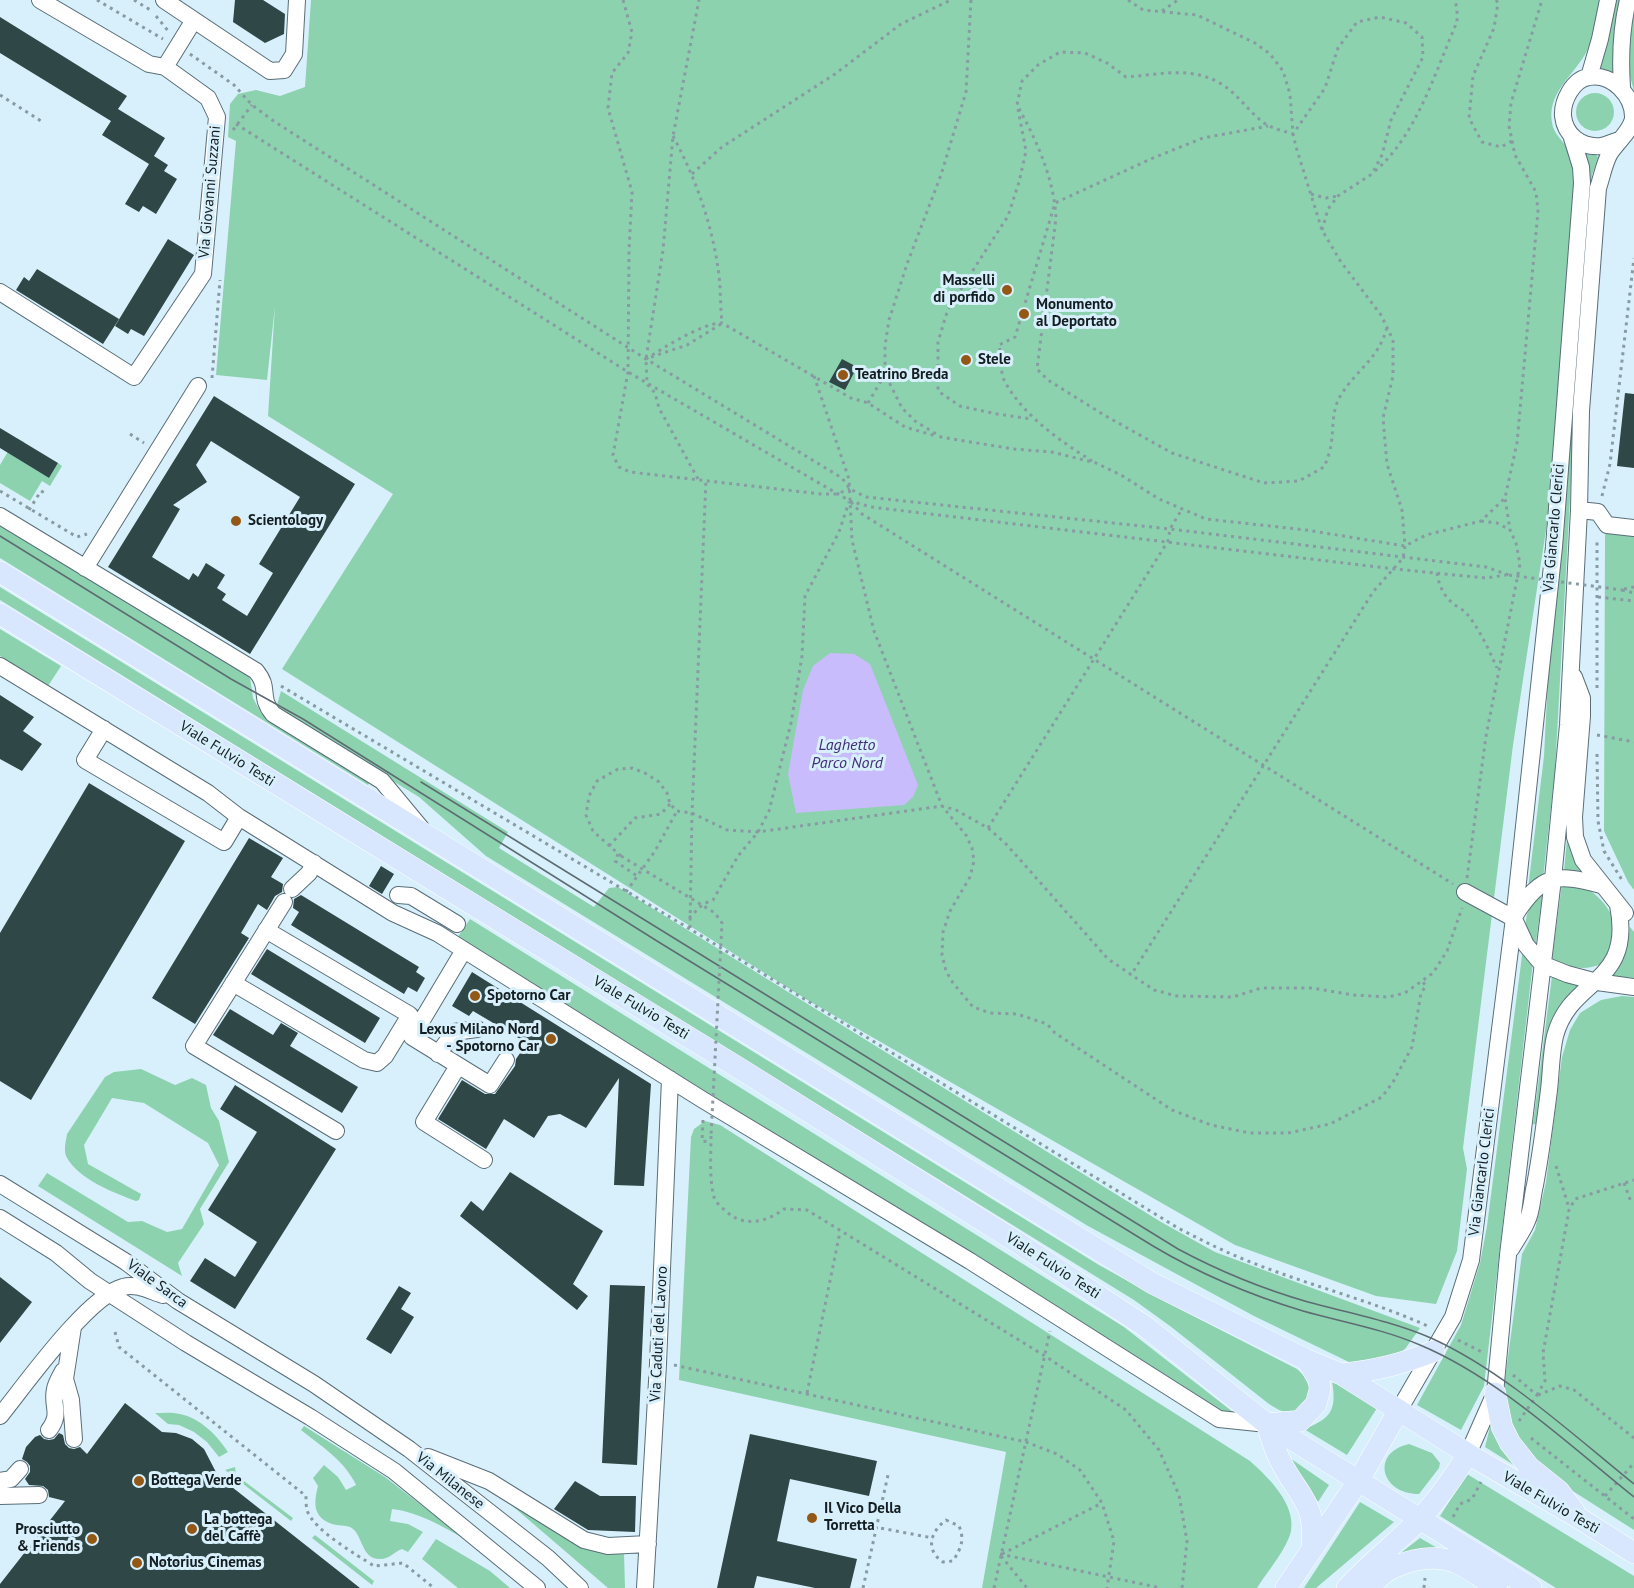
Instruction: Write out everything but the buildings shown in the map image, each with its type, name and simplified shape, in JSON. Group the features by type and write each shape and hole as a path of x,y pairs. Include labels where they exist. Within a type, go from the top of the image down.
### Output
{"main road":[{"name":"Viale Fulvio Testi","path":"0,572 1152,1283 1307,1360 1341,1374 1468,1454 1579,1518 1634,1553"},
{"name":"Viale Fulvio Testi","path":"0,614 1015,1241 1146,1327 1267,1424 1531,1588"},
{"path":"1341,1374 1401,1365 1439,1342"},
{"path":"1307,1360 1319,1380 1320,1389 1316,1404 1300,1420 1267,1424 1279,1459 1306,1501 1312,1518 1312,1547"},
{"path":"1495,1393 1502,1427 1510,1443 1529,1467 1559,1491 1579,1518"},
{"path":"1286,1588 1359,1480 1399,1410"},
{"path":"1347,1588 1419,1519 1450,1483 1468,1454"},
{"path":"1368,1588 1388,1570 1412,1560 1428,1558 1458,1563 1497,1588"}],"street":[{"path":"40,0 149,64 165,67 194,20"},
{"path":"164,0 270,71 284,70 294,54 297,0"},
{"path":"1588,77 1600,39 1608,0"},
{"path":"1622,87 1620,59 1628,0"},
{"name":"Via Giovanni Suzzani","path":"0,292 134,377 203,274 217,117 208,98 165,67"},
{"path":"1588,77 1611,81 1622,87 1631,100 1634,117 1629,128 1619,140 1602,146 1586,145 1572,138 1564,126 1563,112 1567,96 1575,84 1588,77"},
{"name":"Via Giancarlo Clerici","path":"1399,1410 1453,1317 1472,1260 1554,548 1582,183 1581,167 1572,138"},
{"name":"Via Giancarlo Clerici","path":"1468,1454 1495,1393 1508,1255 1553,879 1568,725 1579,510 1581,411 1598,188 1608,155 1619,140"},
{"path":"85,568 198,386"},
{"path":"1579,510 1599,512 1607,525 1634,528"},
{"path":"0,516 256,671"},
{"name":"Viale Fulvio Testi","path":"0,666 208,793 239,817 393,913 464,950 703,1100 1054,1314 1219,1419 1267,1424"},
{"name":"Via Giancarlo Clerici","path":"1508,1255 1528,1220 1542,1144 1556,1035 1565,1013 1612,966 1622,946 1623,925 1618,905 1583,860 1575,837 1574,817 1582,716 1581,698 1570,668"},
{"name":"Viale Fulvio Testi","path":"256,671 264,684 264,702 273,714 382,781 427,835"},
{"path":"104,729 85,760 224,842 239,817"},
{"path":"314,863 309,873 288,896 194,1046 336,1131"},
{"path":"1513,918 1534,890 1553,879 1572,877 1601,885"},
{"path":"1465,892 1513,918 1526,945 1542,964 1597,982 1634,987"},
{"path":"398,895 411,896 457,924"},
{"path":"1618,905 1634,922"},
{"path":"419,925 430,907"},
{"path":"233,983 364,1060 377,1063 385,1056 410,1015 266,930"},
{"path":"464,950 412,1037 490,1085 506,1060"},
{"path":"438,1054 454,1032 477,1029"},
{"path":"458,1066 424,1122 484,1160"},
{"name":"Via Caduti del Lavoro","path":"645,1588 658,1364 670,1079"},
{"name":"Viale Sarca","path":"0,1184 126,1262 178,1301 314,1384"},
{"path":"0,1218 56,1253 90,1281 109,1293"},
{"path":"0,1416 73,1326 109,1293 134,1285 178,1301"},
{"name":"Via Milanese","path":"109,1293 394,1471 537,1588"},
{"path":"73,1326 65,1383 71,1400 75,1439"},
{"path":"49,1430 55,1423 57,1415 54,1399 55,1387 68,1362"},
{"name":"Via Milanese","path":"314,1384 409,1449 548,1558 580,1588"},
{"path":"409,1449 489,1481 584,1540 608,1546 648,1544"},
{"path":"0,1481 11,1479 20,1468"},
{"path":"0,1496 39,1495"}],"path":[{"path":"97,0 169,43"},
{"path":"134,0 153,11 172,35"},
{"path":"623,0 632,32 628,53 612,73 608,108 632,192 628,372 613,455 619,467 630,472 805,493 836,494 850,489"},
{"path":"698,479 659,408 656,393 647,384 646,359 663,250 673,136 682,79 699,0"},
{"path":"692,174 722,147 835,74 902,24 951,0"},
{"path":"941,437 915,420 902,408 885,374 885,346 889,320 907,264 941,175 966,92 971,0"},
{"path":"1128,0 1143,10 1197,15 1255,43 1270,54 1283,71 1290,94 1293,134 1322,230 1341,262 1361,286 1393,340 1393,376 1383,418 1387,464 1402,510 1405,546 1402,558 1395,569 1373,592 1131,975"},
{"path":"1161,12 1178,0"},
{"path":"1322,230 1328,209 1338,196 1372,174 1391,157 1413,123 1456,22 1457,7 1454,0"},
{"path":"1496,0 1498,3 1494,28 1473,76 1469,117 1482,142 1501,147 1512,141"},
{"path":"1182,1588 1187,1541 1179,1495 1159,1450 1126,1410 1045,1356 807,1210 784,1209 772,1218 757,1222 744,1221 731,1216 715,1200 712,1184 711,1136 722,923 715,913 620,855 593,831 586,814 589,796 597,781 603,776 618,769 639,770 659,782 670,804 677,810 692,813 727,830 758,832 942,806 956,810 988,828 1007,845 1108,959 1154,990 1177,996 1233,997 1261,988 1286,987 1388,997 1405,993 1423,982 1433,973 1447,951 1457,926 1465,892 1486,736 1520,564 1516,543 1510,530 1505,498 1516,443 1538,211 1536,192 1515,155 1509,126 1511,103 1542,0"},
{"path":"1293,134 1325,88 1338,48 1357,22 1380,17 1406,23 1422,37 1424,57 1391,120 1382,155 1372,174"},
{"path":"1034,419 996,414 960,405 938,391 938,342 948,309 1008,216 1019,182 1026,151 1017,105 1022,81 1038,64 1059,52 1085,53 1107,63 1126,77 1169,71 1199,75 1218,82 1244,102 1259,119 1269,126 1293,134"},
{"path":"190,54 234,85 252,105 275,123 628,348 842,478 850,489 866,497 1170,529 1486,567 1509,575 1634,593"},
{"path":"0,95 41,121"},
{"path":"252,105 236,124 647,384 850,501 871,507 1395,569 1486,578 1509,575"},
{"path":"1017,105 1036,140 1055,202 1056,218 1037,369 1048,380 1104,415 1172,453 1264,483 1299,481 1324,467 1331,446 1333,416 1340,396 1383,343 1387,327"},
{"path":"1269,126 1203,138 1055,202 1016,337 999,345 1004,381 1034,419 1066,445 1159,499 1206,519 1306,530 1405,546 1426,535 1480,521 1497,523 1510,530"},
{"path":"673,136 692,174 705,209 718,268 722,323"},
{"path":"1311,194 1326,198 1338,196"},
{"path":"1596,690 1599,512 1610,464 1634,258"},
{"path":"646,359 665,346 713,323 722,323 851,398 868,403 905,427 941,437 1013,449 1052,452 1096,463"},
{"path":"646,359 687,345 722,323"},
{"path":"868,403 885,374"},
{"path":"814,376 849,479 852,540 874,631 942,806 966,835 973,855 974,861 970,877 950,912 943,932 942,955 946,971 963,996 974,1007 990,1013 1017,1014 1047,1024 1055,1033 1172,1110 1211,1125 1250,1133 1288,1133 1330,1124 1382,1097 1412,1047 1421,993 1426,986 1423,982"},
{"path":"690,929 692,813 706,480"},
{"path":"0,491 77,537 109,529"},
{"path":"27,514 41,491 45,493"},
{"path":"1480,521 1505,498"},
{"path":"850,501 862,514 1465,892"},
{"path":"689,918 703,904 713,900 738,856 758,832 769,811 791,723 801,656 805,596 839,531 850,501"},
{"path":"988,828 1168,541 1170,529 1182,509"},
{"path":"1437,573 1444,594 1466,613 1485,643 1498,670"},
{"path":"1623,590 1634,587"},
{"path":"1598,597 1634,601"},
{"path":"256,671 690,929 1178,1228 1253,1264 1383,1308 1439,1342 1498,1362 1537,1395"},
{"path":"1597,724 1597,735 1634,742"},
{"path":"1597,746 1598,821 1604,851 1627,888"},
{"path":"609,846 635,818 661,814 670,804"},
{"path":"626,892 655,851 677,810"},
{"path":"620,855 615,861 637,876"},
{"path":"703,1100 702,1141 711,1142"},
{"path":"1554,1157 1569,1210"},
{"path":"1516,1425 1545,1381 1544,1353 1569,1210 1575,1198 1634,1180"},
{"path":"1624,1183 1631,1202"},
{"path":"807,1394 840,1232"},
{"path":"994,1588 1054,1314"},
{"path":"115,1332 119,1347 306,1496 307,1511 314,1522 337,1542 374,1566 403,1563 434,1588"},
{"path":"658,1364 679,1366 1026,1442 1057,1454 1080,1470 1102,1503 1114,1540 1107,1588"},
{"path":"1537,1395 1560,1386 1574,1390 1634,1438"},
{"path":"1525,1433 1634,1519"},
{"path":"1605,1496 1634,1463"},
{"path":"863,1588 888,1475"},
{"path":"1450,1522 1460,1504 1472,1499 1481,1482"},
{"path":"1000,1554 1102,1503"},
{"path":"946,1520 959,1526 963,1535 961,1548 953,1560 943,1562 935,1557 931,1546 933,1538 935,1532 946,1520"},
{"path":"859,1524 933,1538"},
{"path":"1000,1554 1161,1588"},
{"path":"1000,1554 1027,1588"}],"green space":[{"path":"311,0 1602,0 1588,49 1562,85 1553,104 1551,115 1554,131 1571,154 1575,182 1550,504 1513,745 1463,1148 1467,1169 1457,1251 1436,1304 1376,1296 1235,1245 809,1001 282,669 393,494 268,416 275,306 267,380 216,375 236,141 228,137 230,104 238,94 256,90 280,96 305,87"},
{"path":"1613,0 1621,0 1614,76 1595,69"},
{"path":"1634,0 1634,91 1627,65"},
{"path":"1595,93 1609,98 1614,112 1609,126 1595,131 1581,126 1576,112 1581,98"},
{"path":"1585,154 1598,157 1592,175 1588,206 1555,771 1543,879 1528,889 1544,756 1550,641"},
{"path":"16,438 24,442 15,457 49,478 58,463 62,466 50,486 42,481 30,501 0,483 0,465"},
{"path":"1608,519 1634,522 1634,890 1604,831 1605,536"},
{"path":"0,522 250,677 253,698 261,713 370,781 368,785 0,558"},
{"path":"0,587 1099,1265 1297,1369 1307,1382 1309,1396 1307,1403 1303,1408 1287,1412 1269,1404 1134,1300 0,600"},
{"path":"0,629 61,666 48,686 0,656"},
{"path":"281,691 508,832 499,848 594,907 609,888 618,887 1161,1222 1215,1252 1420,1328 1405,1349 1393,1358 1353,1364 1254,1316 1088,1226 486,856 419,797 280,712 276,708"},
{"path":"1567,839 1585,874 1564,871"},
{"path":"1562,883 1579,885 1588,890 1601,900 1611,914 1616,938 1602,964 1582,968 1552,959"},
{"path":"1543,891 1535,949 1527,932 1526,918"},
{"path":"470,919 1124,1327 1233,1412 1230,1416 457,938"},
{"path":"1630,927 1634,932 1634,978 1611,976 1624,953"},
{"path":"1523,948 1533,962 1484,1386 1461,1430 1417,1405 1461,1325 1480,1263 1487,1226"},
{"path":"1552,976 1584,985 1568,998 1539,1125 1533,1124"},
{"path":"1622,996 1634,997 1634,1530 1535,1467 1516,1445 1502,1401 1522,1254 1535,1230 1546,1182 1562,1057 1570,1030 1580,1013 1601,1000"},
{"path":"141,1069 175,1085 192,1078 206,1085 211,1108 219,1121 229,1162 200,1209 204,1224 178,1263 182,1276 38,1186 47,1173 128,1222 142,1221 167,1232 182,1229 219,1165 208,1143 144,1103 112,1098 84,1145 88,1164 141,1194 139,1200 118,1194 88,1179 73,1166 66,1155 67,1134 105,1077 114,1072"},
{"path":"705,1121 720,1125 1250,1461 1279,1492 1285,1501 1291,1521 1289,1538 1257,1588 982,1588 1006,1452 679,1380 691,1137 694,1129"},
{"path":"1332,1381 1377,1408 1347,1455 1304,1429 1320,1421 1330,1412 1334,1399"},
{"path":"155,1413 177,1413 194,1419 219,1439 228,1452 219,1457 207,1442 194,1432 179,1425 168,1424"},
{"path":"1492,1419 1517,1467 1485,1447"},
{"path":"304,1426 385,1477 465,1539 421,1516 392,1509 390,1521 408,1524 423,1532 408,1552 402,1549 381,1559 369,1555 354,1530 325,1521 318,1513 315,1503 318,1486 313,1478 324,1465 338,1477 346,1490 356,1485 339,1461 301,1430"},
{"path":"1409,1444 1432,1453 1440,1463 1439,1468 1419,1494 1406,1492 1396,1487 1389,1481 1385,1472 1385,1464 1389,1456 1397,1449"},
{"path":"1287,1456 1329,1485 1318,1502"},
{"path":"235,1467 236,1475 293,1518 291,1521 225,1470"},
{"path":"1467,1474 1634,1576 1634,1588 1556,1588 1440,1516"},
{"path":"1360,1502 1394,1522 1316,1588 1304,1588"},
{"path":"509,1503 624,1553 625,1588 608,1588"},
{"path":"315,1535 374,1581 372,1585 312,1538"},
{"path":"1420,1538 1444,1552 1398,1555"},
{"path":"436,1539 490,1571 510,1588 458,1588 422,1559"}],"water":[{"name":"Laghetto Parco Nord","path":"830,653 854,654 870,664 918,785 913,797 904,805 796,813 788,774 803,690 813,666"}],"tram line":[{"path":"0,536 231,679 303,719 657,941 1153,1246 1207,1275 1245,1291 1303,1311 1392,1334 1449,1359 1504,1393 1634,1497"},
{"path":"421,782 1178,1249 1209,1265 1258,1285 1308,1302 1401,1327 1431,1338 1458,1352 1537,1405 1634,1484"}],"place":[{"name":"Masselli di porfido","path":"1007,290"},
{"name":"Monumento al Deportato","path":"1024,314"},
{"name":"Stele","path":"966,360"},
{"name":"Teatrino Breda","path":"843,375"},
{"name":"Scientology","path":"236,521"},
{"name":"Spotorno Car","path":"475,996"},
{"name":"Lexus Milano Nord - Spotorno Car","path":"551,1039"},
{"name":"Bottega Verde","path":"139,1481"},
{"name":"Il Vico Della Torretta","path":"812,1518"},
{"name":"La bottega del Caffè","path":"192,1529"},
{"name":"Prosciutto & Friends","path":"92,1539"},
{"name":"Notorius Cinemas","path":"137,1563"}]}
